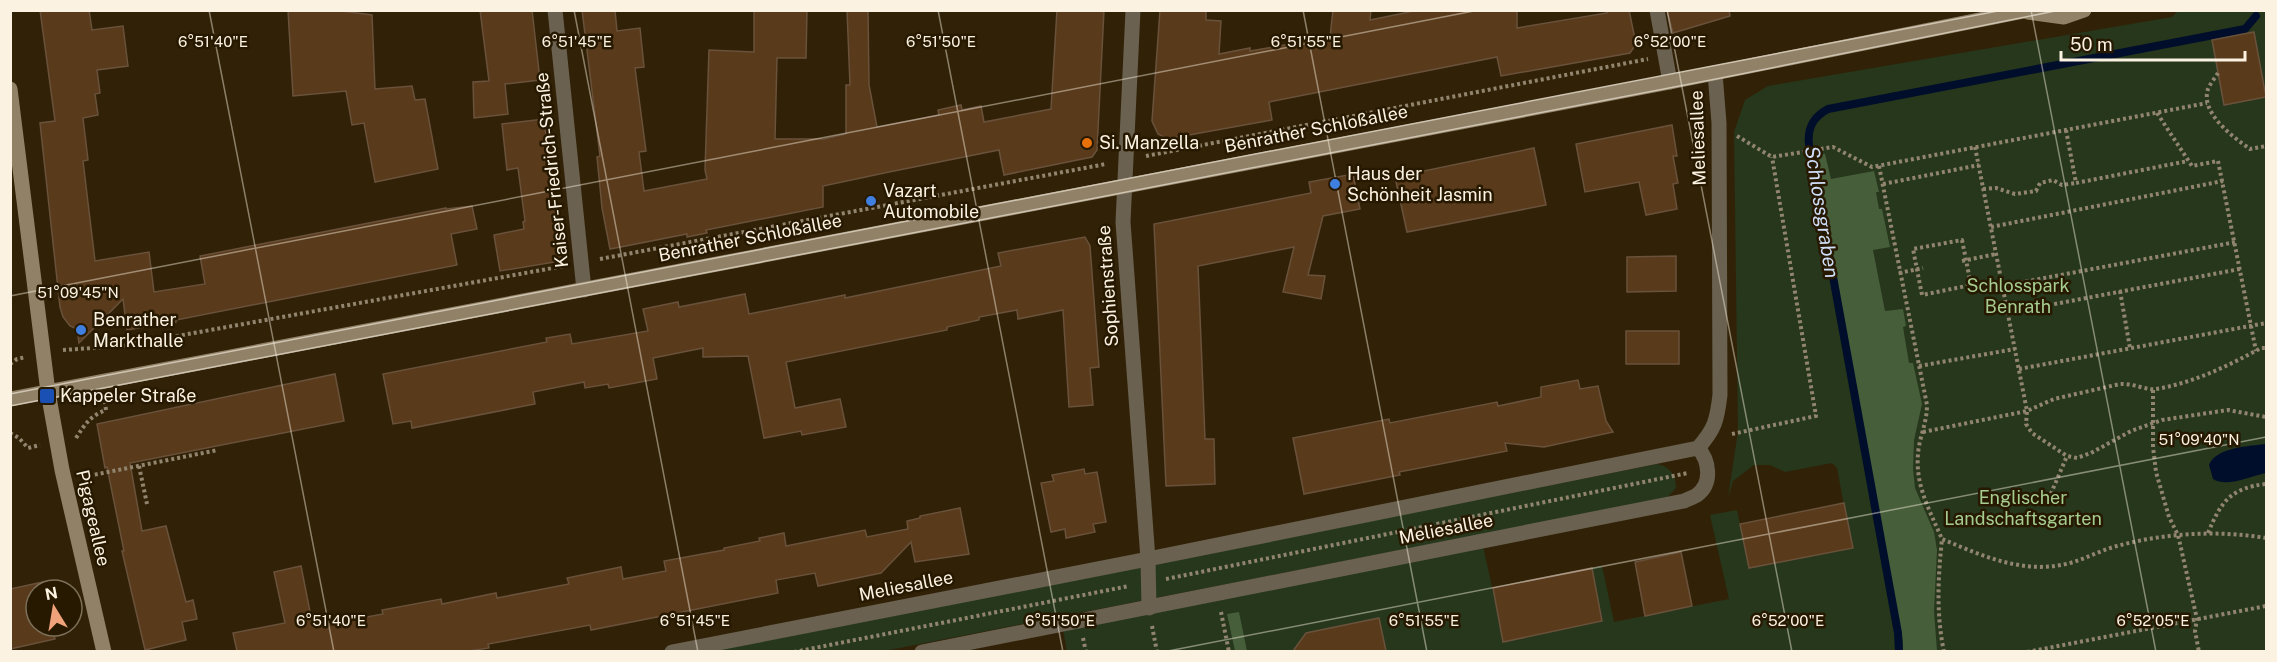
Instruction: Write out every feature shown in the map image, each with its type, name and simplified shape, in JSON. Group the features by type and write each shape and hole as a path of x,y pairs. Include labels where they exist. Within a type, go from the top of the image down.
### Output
{"main road":[{"name":"Benrather Schloßallee","path":"10,399 1671,82 2029,11 2064,17 2084,10"},
{"path":"10,89 48,392"},
{"name":"Pigageallee","path":"48,392 64,481 104,651"}],"street":[{"name":"Kaiser-Friedrich-Straße","path":"555,10 584,290"},
{"name":"Sophienstraße","path":"1133,10 1123,222 1148,559"},
{"path":"1657,10 1671,82"},
{"name":"Meliesallee","path":"672,651 1148,559 1698,448 1710,435 1716,423 1719,395 1719,123 1715,73"},
{"path":"1698,448 1705,456 1709,469"},
{"name":"Meliesallee","path":"922,651 1684,501 1699,494 1709,469"},
{"path":"1148,559 1149,608"}],"path":[{"path":"74,348 122,346 582,263 1665,55"},
{"path":"2218,73 2208,90 2207,103 2224,131 2250,149 2266,146"},
{"path":"1719,123 1772,157 1833,147 1872,167 2207,103"},
{"path":"2156,112 2192,166 2218,161 2256,351"},
{"path":"2066,130 2076,183"},
{"path":"1975,147 2027,411 2026,424 2032,433 2067,456 2076,458 2091,453 2131,431 2186,416 2228,410 2266,417"},
{"path":"1728,435 1816,416 1772,157"},
{"path":"1983,189 1996,188 2016,194 2036,191 2040,183 2053,180 2062,185 2188,161"},
{"path":"1883,184 1979,165"},
{"path":"1879,166 1927,405 1927,420 1918,452 1918,477 1921,494 1942,538 1937,585 1937,612 1944,651"},
{"path":"1991,226 2223,181"},
{"path":"1962,240 1964,260 1971,285 1922,295 1913,249 1962,240"},
{"path":"2002,286 2236,242"},
{"path":"1964,260 1996,254"},
{"path":"1899,273 1923,268"},
{"path":"2007,313 2240,269"},
{"path":"2120,291 2130,348"},
{"path":"2019,369 2266,322"},
{"path":"1923,432 2027,411 2054,399 2120,384 2131,383 2153,390 2215,371 2266,348"},
{"path":"1919,366 2015,349"},
{"path":"10,364 17,359"},
{"path":"2153,390 2153,447 2156,472 2169,517 2178,535 2197,619 2195,631 2199,651"},
{"path":"64,481 218,450"},
{"path":"2046,505 2067,456"},
{"path":"139,466 147,504"},
{"path":"794,651 1709,469"},
{"path":"2208,534 2218,509 2225,501 2242,488 2266,484"},
{"path":"1942,538 2006,563 2060,566 2116,546 2178,535 2242,534 2266,538"},
{"path":"1218,594 1229,651"},
{"path":"2027,651 2266,606"}],"green space":[{"name":"Schlosspark Benrath","path":"2178,11 2266,11 2266,651 1067,652 1063,629 1483,546 1504,642 1602,621 1592,568 1602,566 1614,622 1729,599 1710,515 1737,510 1749,568 1852,547 1837,468 1832,463 1785,472 1770,465 1754,465 1733,481 1728,498 1738,431 1734,132 1745,100 1768,86 2172,17"},
{"path":"1814,154 1825,154 1831,179 1874,171 1879,192 1876,192 1879,209 1882,209 1890,247 1873,250 1885,311 1903,309 1906,326 1903,327 1909,363 1913,363 1922,404 1914,440 1913,469 1915,488 1934,532 1937,550 1934,611 1937,651 1903,651"},
{"path":"1657,464 1669,469 1675,479 1676,488 1667,498 884,651 703,652"},
{"path":"1239,612 1247,651 1235,651 1227,614"}],"water":[{"path":"2266,444 2266,473 2232,482 2213,479 2209,465 2219,454 2234,448"}],"building":[{"path":"40,10 89,10 92,30 123,26 128,66 97,70 100,93 95,94 98,115 83,118 88,160 83,161 95,261 149,252 154,292 205,284 200,256 256,245 446,208 472,206 477,229 451,234 457,265 176,320 176,322 127,330 123,299 79,343 77,329 70,326 63,317 60,307 40,123 55,121"},
{"path":"288,10 334,10 372,15 375,89 412,86 415,100 425,99 438,169 375,182 364,123 352,125 346,91 293,96"},
{"path":"480,10 532,10 540,80 505,84 508,114 474,118 473,82 489,81"},
{"path":"582,10 615,10 617,31 640,28 644,67 635,68 646,151 639,152 644,191 707,179 705,170 709,50 754,52 754,10 807,10 806,58 777,58 775,139 824,139 846,134 846,85 850,85 847,10 868,10 869,85 877,127 939,115 938,110 961,105 962,110 981,106 984,122 1051,109 1057,10 1104,10 1097,150 1092,157 1004,175 999,150 889,172 823,186 823,207 706,230 707,233 687,237 687,234 610,249 602,208 597,157 600,156"},
{"path":"1160,10 1206,10 1206,20 1221,21 1219,54 1330,37 1333,10 1371,10 1370,20 1419,10 1517,10 1517,28 1607,13 1606,10 1629,10 1636,44 1630,53 1501,76 1497,57 1269,102 1272,120 1167,139 1158,134 1152,121"},
{"path":"1667,10 1729,10 1730,16 1673,33"},
{"path":"2254,32 2266,97 2224,105 2212,40"},
{"path":"544,119 561,261 500,271 494,235 524,229 523,222 525,221 518,168 507,170 502,124"},
{"path":"1672,125 1677,156 1673,156 1678,183 1673,184 1677,209 1646,215 1639,182 1585,192 1576,144"},
{"path":"1534,148 1546,205 1407,232 1395,177"},
{"path":"1353,174 1360,209 1323,216 1308,275 1325,276 1321,299 1283,292 1294,247 1198,266 1205,439 1214,439 1215,484 1166,486 1154,224 1311,193 1309,182"},
{"path":"1085,237 1090,246 1099,367 1090,368 1093,405 1069,407 1063,310 1018,319 1017,310 979,317 979,320 947,327 947,330 786,362 795,408 840,399 846,427 802,435 801,431 764,438 748,356 703,357 703,348 653,358 657,379 609,388 608,384 585,388 584,382 533,392 535,404 412,428 411,421 393,424 383,374 547,342 546,338 570,334 572,344 648,331 643,309 678,302 679,307 745,294 749,314 845,295 845,298 1001,266 998,253"},
{"path":"1676,256 1676,291 1627,292 1627,257"},
{"path":"1626,331 1679,331 1679,364 1626,364"},
{"path":"335,374 344,421 130,463 142,531 166,526 186,602 193,600 197,619 182,622 186,640 145,650 122,551 124,551 97,424"},
{"path":"1578,380 1580,389 1598,386 1606,421 1613,432 1544,447 1505,443 1507,451 1399,472 1400,475 1304,494 1293,438 1389,419 1390,423 1497,402 1498,406 1541,397 1541,387"},
{"path":"1084,469 1085,474 1097,472 1106,522 1093,524 1095,532 1066,538 1065,529 1051,532 1041,483 1054,481 1052,475"},
{"path":"1844,503 1853,548 1749,568 1740,524"},
{"path":"960,508 969,554 915,562 911,542 881,573 818,586 815,573 776,580 778,593 591,630 590,625 488,644 489,648 469,651 237,651 233,633 285,623 274,572 301,566 313,627 383,614 382,610 441,599 442,604 496,593 497,598 569,584 567,578 621,567 623,579 666,571 664,561 724,550 724,548 760,541 759,538 784,533 786,546 865,530 867,537 908,529 907,521"},
{"path":"1681,552 1692,606 1645,616 1635,562"},
{"path":"1592,568 1602,621 1503,642 1493,588"},
{"path":"24,586 24,638 55,639 10,649 10,589"},
{"path":"1379,618 1386,651 1293,651 1306,633"}],"waterway":[{"name":"Schlossgraben","path":"1899,652 1898,633 1809,145 1812,124 1828,109 2245,29 2256,16"}],"tram line":[{"path":"10,394 2003,10"},
{"path":"10,406 1716,79 2060,10"}],"place":[{"name":"Si. Manzella","path":"1087,143"},
{"name":"Haus der Schönheit Jasmin","path":"1335,184"},
{"name":"Vazart Automobile","path":"871,201"},
{"name":"Benrather Markthalle","path":"81,330"},
{"name":"Kappeler Straße","path":"47,396"}],"park label":[{"name":"Englischer Landschaftsgarten","path":"2023,508"}]}
